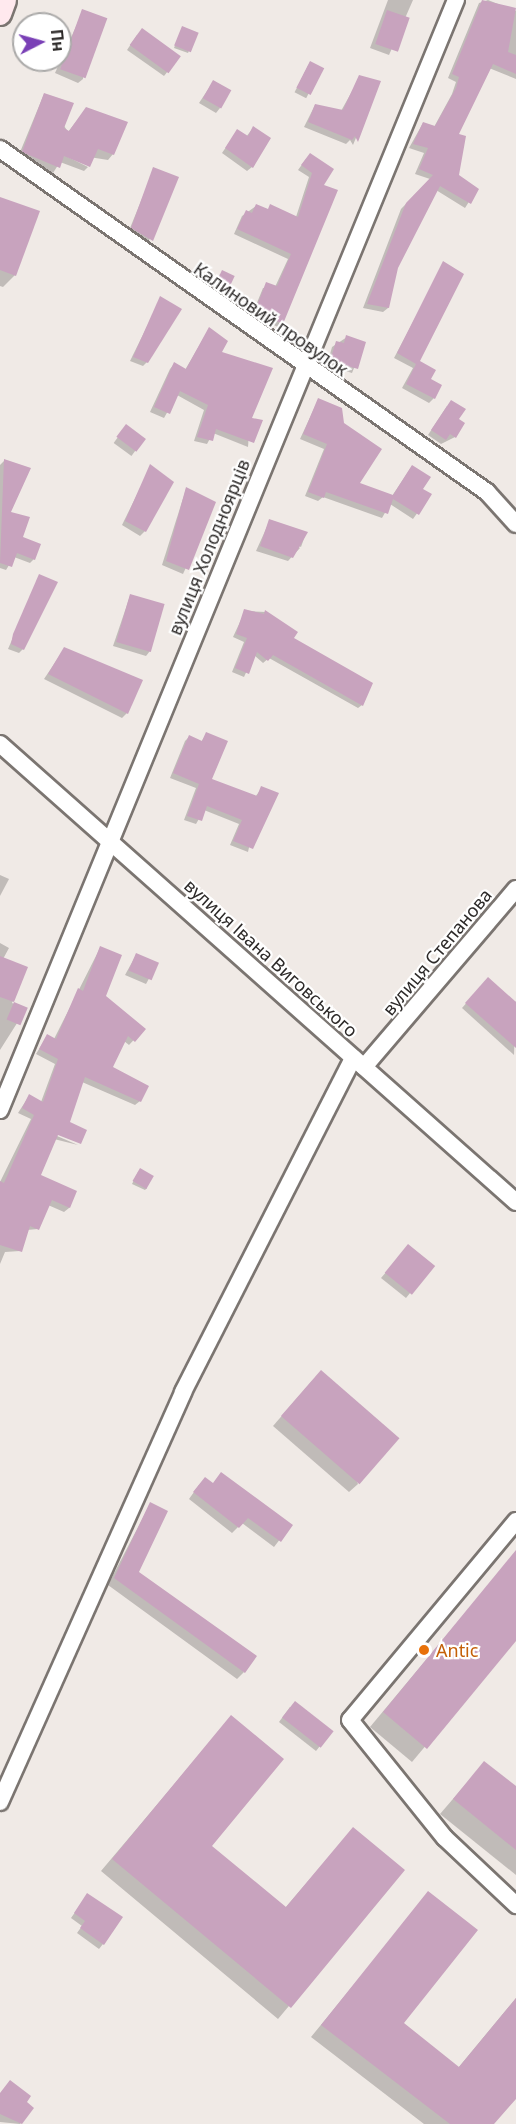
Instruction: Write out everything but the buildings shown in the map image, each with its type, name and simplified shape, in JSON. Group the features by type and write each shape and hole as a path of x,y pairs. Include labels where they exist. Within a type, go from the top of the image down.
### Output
{"main road":[{"path":"0,14 5,0"}],"street":[{"name":"вулиця Холодноярців","path":"0,1110 303,367 456,0"},
{"name":"Калиновий провулок","path":"0,149 303,367 487,492 516,524"},
{"name":"вулиця Івана Виговського","path":"0,744 516,1202"},
{"name":"вулиця Степанова","path":"0,1802 183,1392 359,1062 516,889"},
{"path":"516,1521 350,1720 445,1838 516,1905"}],"place":[{"name":"Antic","path":"424,1650"}]}
